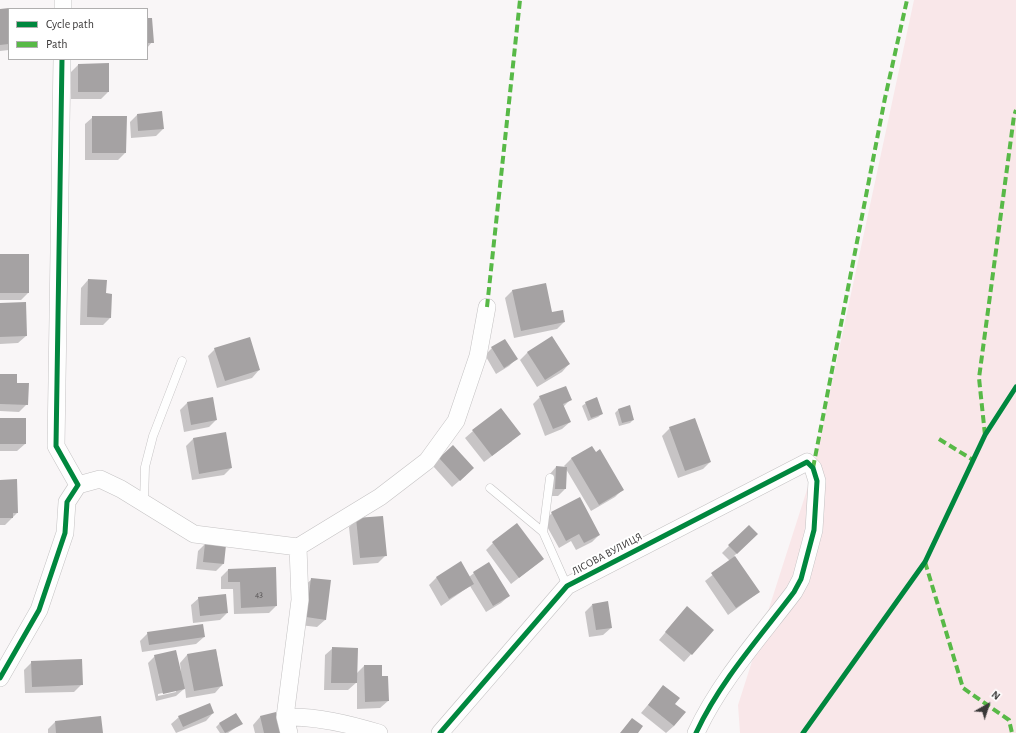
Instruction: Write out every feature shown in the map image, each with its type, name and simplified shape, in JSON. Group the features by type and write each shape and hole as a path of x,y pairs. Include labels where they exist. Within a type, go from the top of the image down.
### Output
{"street":[{"path":"62,60 56,446 78,485"},
{"path":"0,678 38,610 65,533 67,502 78,485 100,479 144,503 194,534 298,547 380,497 427,461 456,421 478,356 487,307"},
{"name":"ЛІСОВА ВУЛИЦЯ","path":"440,733 567,586 807,462 813,468 817,481 814,530 801,578 794,592 735,669 702,720 696,733"},
{"path":"287,725 300,600 298,547"},
{"path":"287,725 303,716 356,726 380,733"}],"lane":[{"path":"144,503 145,467 153,436 182,361"},
{"path":"543,532 550,478"},
{"path":"490,488 543,532 567,586"}],"shaded area":[{"path":"914,0 1016,0 1016,733 740,733 738,705 813,471"}],"building":[{"path":"8,8 8,44 0,45 0,9"},
{"path":"148,18 152,18 154,43 148,43"},
{"path":"109,63 109,92 78,92 78,64"},
{"path":"162,111 164,129 138,131 137,114"},
{"path":"92,116 127,116 126,153 92,153"},
{"path":"0,254 29,254 29,293 0,293"},
{"path":"88,279 107,280 106,293 112,294 111,318 87,317"},
{"path":"546,283 552,312 563,310 565,322 521,331 512,290"},
{"path":"26,302 27,336 0,337 0,303"},
{"path":"552,336 570,364 545,380 527,352"},
{"path":"250,337 260,370 225,381 214,348"},
{"path":"505,339 518,359 504,368 491,347"},
{"path":"0,374 17,374 17,383 29,383 28,405 0,404"},
{"path":"566,386 572,400 563,404 571,422 553,429 539,396"},
{"path":"213,397 217,420 191,425 187,402"},
{"path":"597,397 603,414 591,418 585,402"},
{"path":"630,405 634,420 622,423 618,409"},
{"path":"501,408 521,434 492,456 472,430"},
{"path":"0,418 26,418 26,444 0,444"},
{"path":"695,418 711,462 685,471 669,427"},
{"path":"226,432 232,468 199,474 193,438"},
{"path":"453,445 474,468 460,481 439,458"},
{"path":"592,446 596,452 600,449 624,490 599,505 571,458"},
{"path":"556,466 567,467 566,489 555,489"},
{"path":"17,479 18,513 13,513 13,518 0,518 0,480"},
{"path":"580,497 600,535 584,543 579,534 566,541 551,512"},
{"path":"383,516 387,556 360,558 356,518"},
{"path":"517,523 544,559 519,578 492,542"},
{"path":"749,525 758,534 737,554 728,545"},
{"path":"205,543 226,545 224,564 203,562"},
{"path":"735,556 760,592 736,608 711,573"},
{"path":"461,561 474,584 449,599 436,577"},
{"path":"489,562 510,596 493,606 473,572"},
{"path":"276,567 277,606 241,608 240,582 228,582 228,569"},
{"path":"311,578 331,580 326,620 306,617"},
{"path":"226,594 228,613 200,616 198,597"},
{"path":"608,601 612,628 596,630 592,604"},
{"path":"687,606 714,630 692,655 665,632"},
{"path":"203,624 205,637 149,645 147,632"},
{"path":"332,647 358,648 357,683 331,683"},
{"path":"216,649 223,686 194,691 187,654"},
{"path":"176,650 185,689 163,694 154,655"},
{"path":"82,659 83,685 32,687 31,661"},
{"path":"364,665 382,665 382,676 388,676 389,701 365,702"},
{"path":"663,685 680,698 675,704 686,712 674,726 648,705"},
{"path":"210,703 214,713 183,727 178,716"},
{"path":"276,712 281,733 264,733 260,716"},
{"path":"236,713 243,724 225,733 219,723"},
{"path":"101,716 103,733 56,733 55,721"},
{"path":"632,718 643,726 638,733 620,733"}],"marked path":[{"path":"487,307 520,0"},
{"path":"813,468 885,98 907,0"},
{"path":"985,435 979,378 1016,110"},
{"path":"939,439 973,460"},
{"path":"925,562 963,688 1009,720 1012,733"}],"cycle path":[{"path":"0,678 39,610 65,533 67,502 78,485 56,446 62,60"},
{"path":"803,733 925,562 985,435 1016,387"},
{"path":"440,733 567,586 807,462 813,468 817,481 814,530 801,579 794,592 729,677 717,695 696,733"}]}
